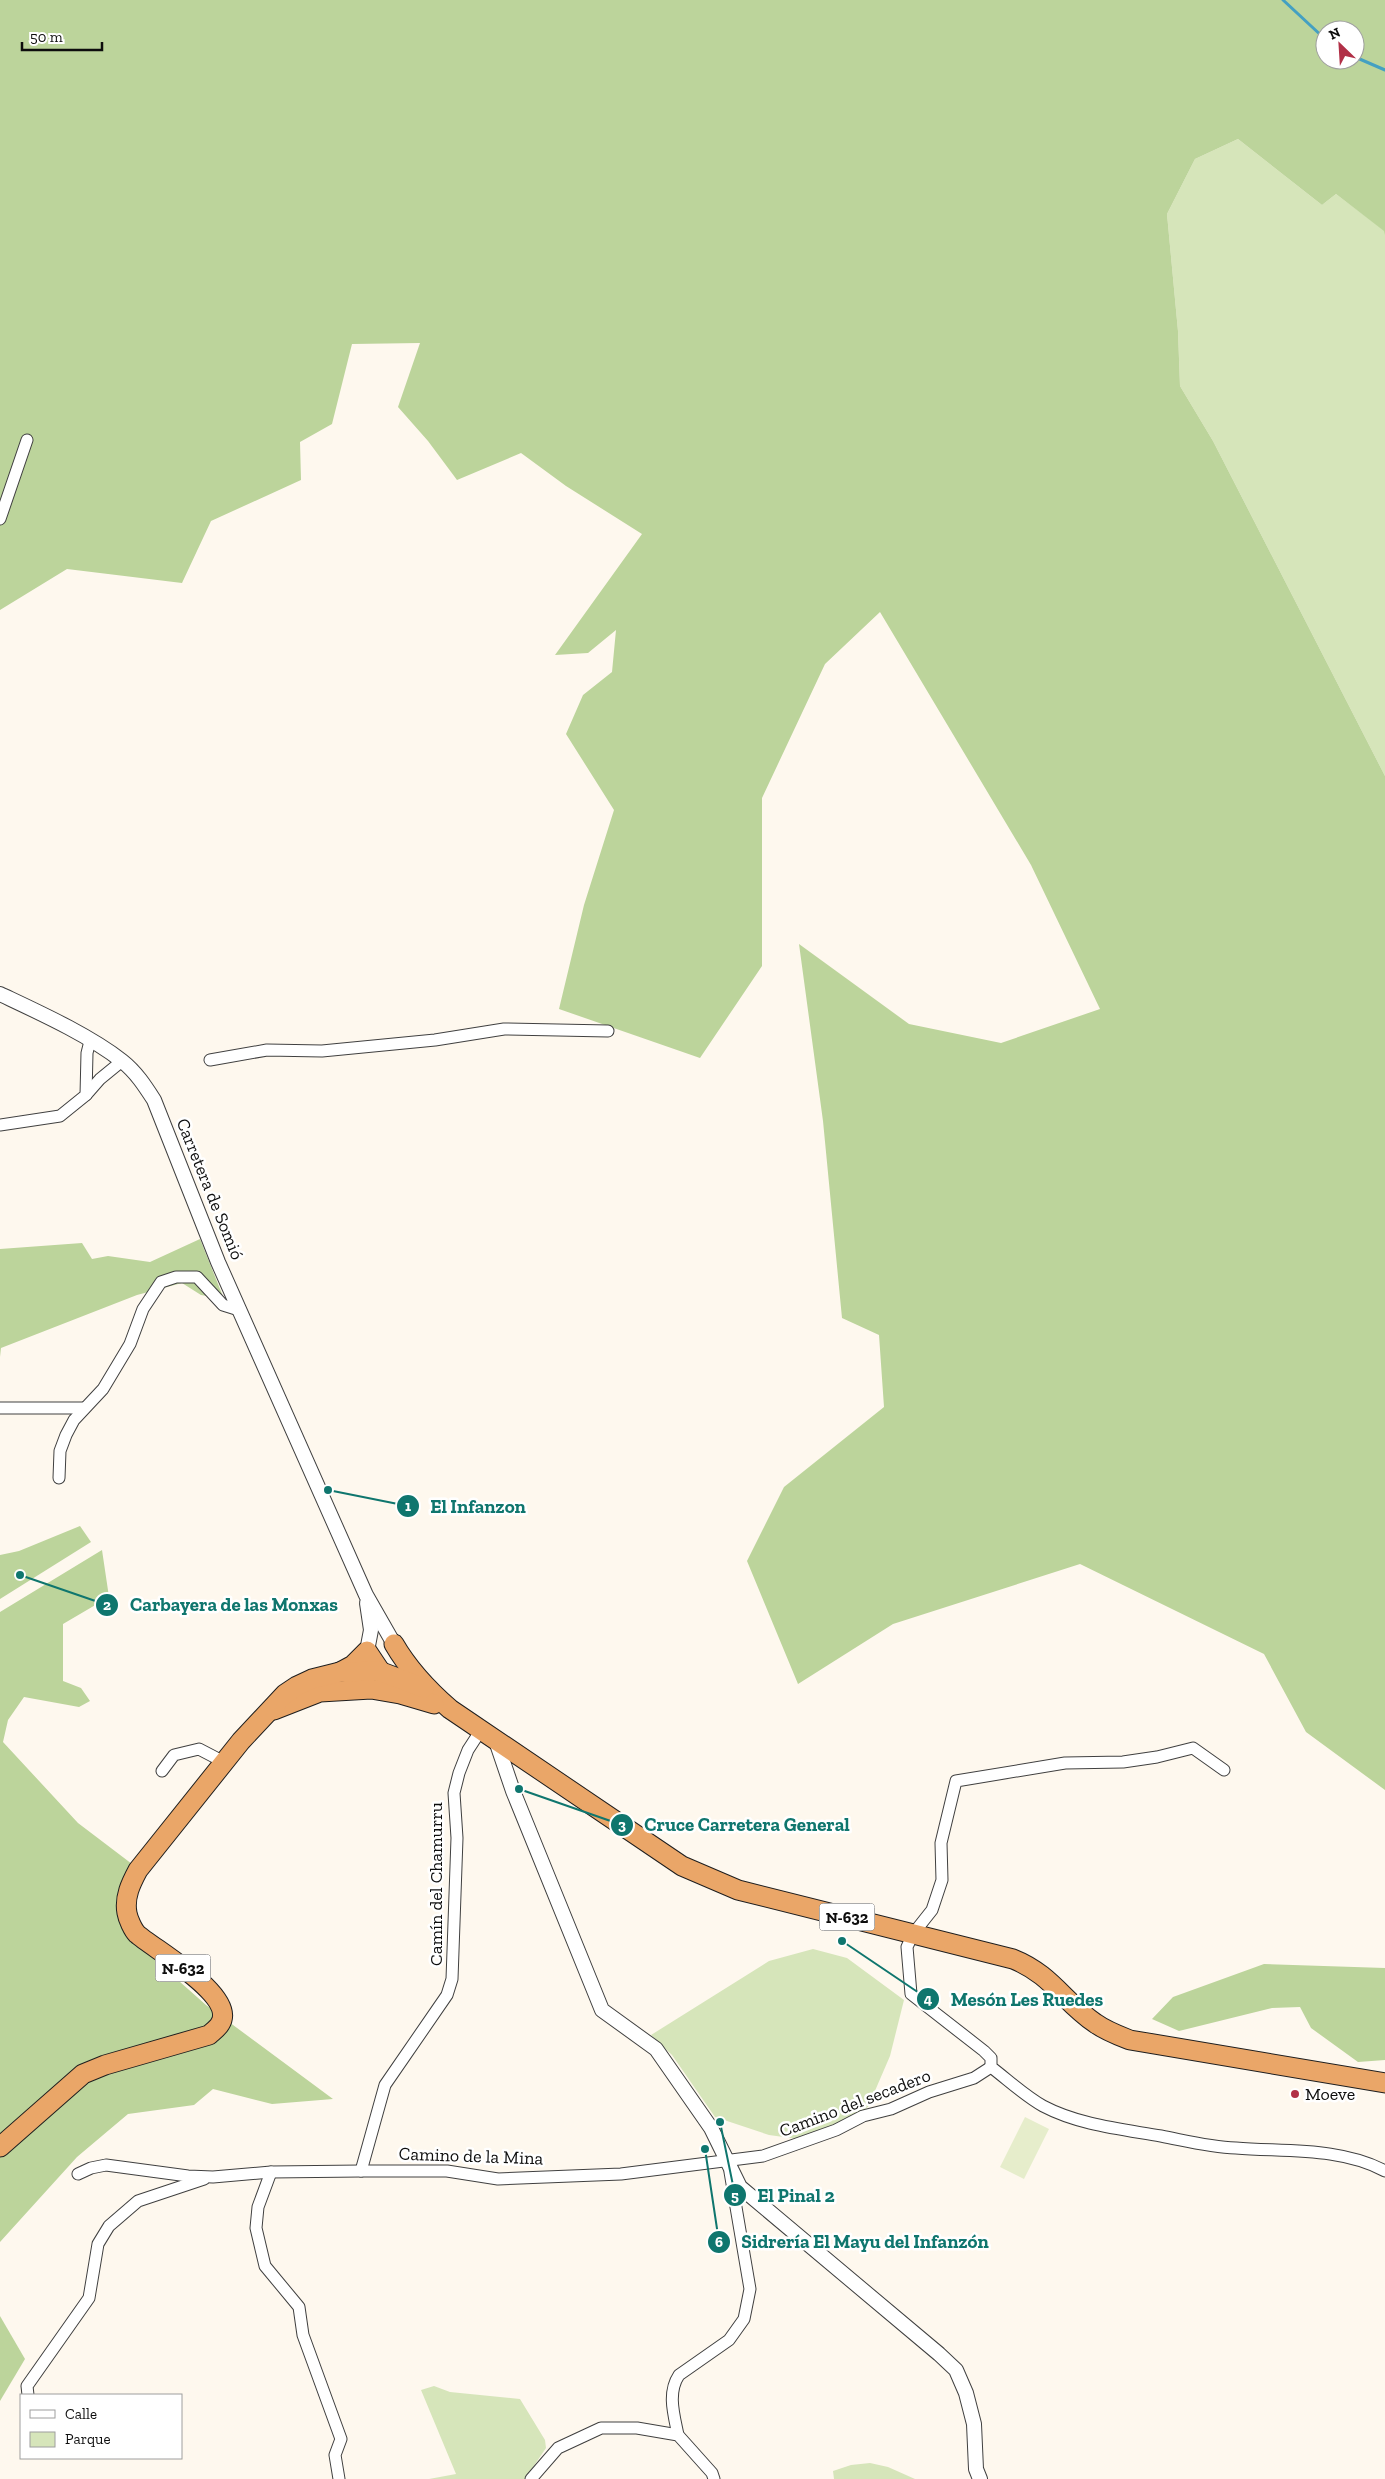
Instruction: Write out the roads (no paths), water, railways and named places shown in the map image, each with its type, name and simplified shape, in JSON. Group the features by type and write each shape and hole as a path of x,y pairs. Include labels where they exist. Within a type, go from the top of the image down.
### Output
{"highway":[{"path":"320,1692 364,1681 379,1671 394,1644 407,1665 428,1690"},
{"path":"340,1672 353,1665 367,1651 379,1671 400,1694"},
{"name":"N-632","path":"0,2147 83,2074 105,2065 209,2035 221,2024 223,2010 216,1996 135,1932 127,1914 126,1902 129,1887 138,1870 224,1762 284,1694 312,1679 340,1672 379,1671 428,1690 488,1736 682,1866 707,1878 738,1890 1013,1959 1041,1973 1093,2022 1112,2033 1130,2040 1385,2083"},
{"name":"N-632","path":"269,1712 320,1692 371,1689 400,1694 450,1708"}],"street":[{"path":"0,519 28,440"},
{"name":"Carretera de Somió","path":"0,994 90,1041 122,1061 141,1080 154,1100 239,1310 366,1594"},
{"path":"210,1060 267,1050 322,1051 435,1040 504,1029 608,1031"},
{"path":"86,1094 87,1053 90,1041"},
{"path":"0,1125 60,1116 122,1061"},
{"path":"59,1478 60,1451 70,1428 84,1408 103,1389 130,1344 143,1309 161,1282 176,1277 197,1277 223,1305 239,1310"},
{"path":"0,1408 84,1408"},
{"path":"366,1594 394,1644"},
{"path":"366,1594 371,1630 367,1651"},
{"path":"488,1736 513,1791 602,2010 656,2049 699,2108 740,2187 940,2354 956,2370 966,2393 974,2424 976,2469 980,2479"},
{"name":"Camín del Chamurru","path":"361,2171 385,2085 446,1995 452,1979 457,1838 454,1793 468,1750 488,1736"},
{"path":"1224,1770 1193,1748 1156,1758 1123,1762 1064,1763 956,1781 941,1844 942,1880 932,1910 913,1934 907,1947 911,1994 984,2051 991,2058 991,2067 1043,2106 1089,2124 1164,2137 1190,2144 1334,2155 1371,2164 1385,2171"},
{"path":"162,1771 174,1755 199,1749 224,1762"},
{"name":"Camino del secadero","path":"727,2161 763,2156 808,2142 863,2116 891,2109 929,2092 974,2078 991,2067"},
{"path":"714,2479 712,2473 678,2435 672,2399 673,2383 679,2375 729,2340 744,2319 750,2289 727,2161"},
{"name":"Camino de la Mina","path":"213,2176 271,2172 447,2171 498,2179 622,2174 727,2161"},
{"path":"78,2174 91,2168 106,2165 188,2176 213,2176"},
{"path":"271,2172 258,2208 256,2228 265,2266 299,2307 304,2335 341,2439 335,2456 339,2479"},
{"path":"28,2394 27,2386 88,2298 98,2244 109,2226 138,2201 213,2176"},
{"path":"531,2479 558,2448 601,2428 637,2428 678,2435"}],"waterway":[{"path":"1283,0 1315,30"},
{"path":"1365,61 1385,70"}],"place":[{"name":"El Infanzon","path":"328,1490"},
{"name":"Carbayera de las Monxas","path":"20,1575"},
{"name":"Cruce Carretera General","path":"519,1789"},
{"name":"Mesón Les Ruedes","path":"842,1941"},
{"name":"Moeve","path":"1295,2094"},
{"name":"El Pinal 2","path":"720,2122"},
{"name":"Sidrería El Mayu del Infanzón","path":"705,2149"}]}
